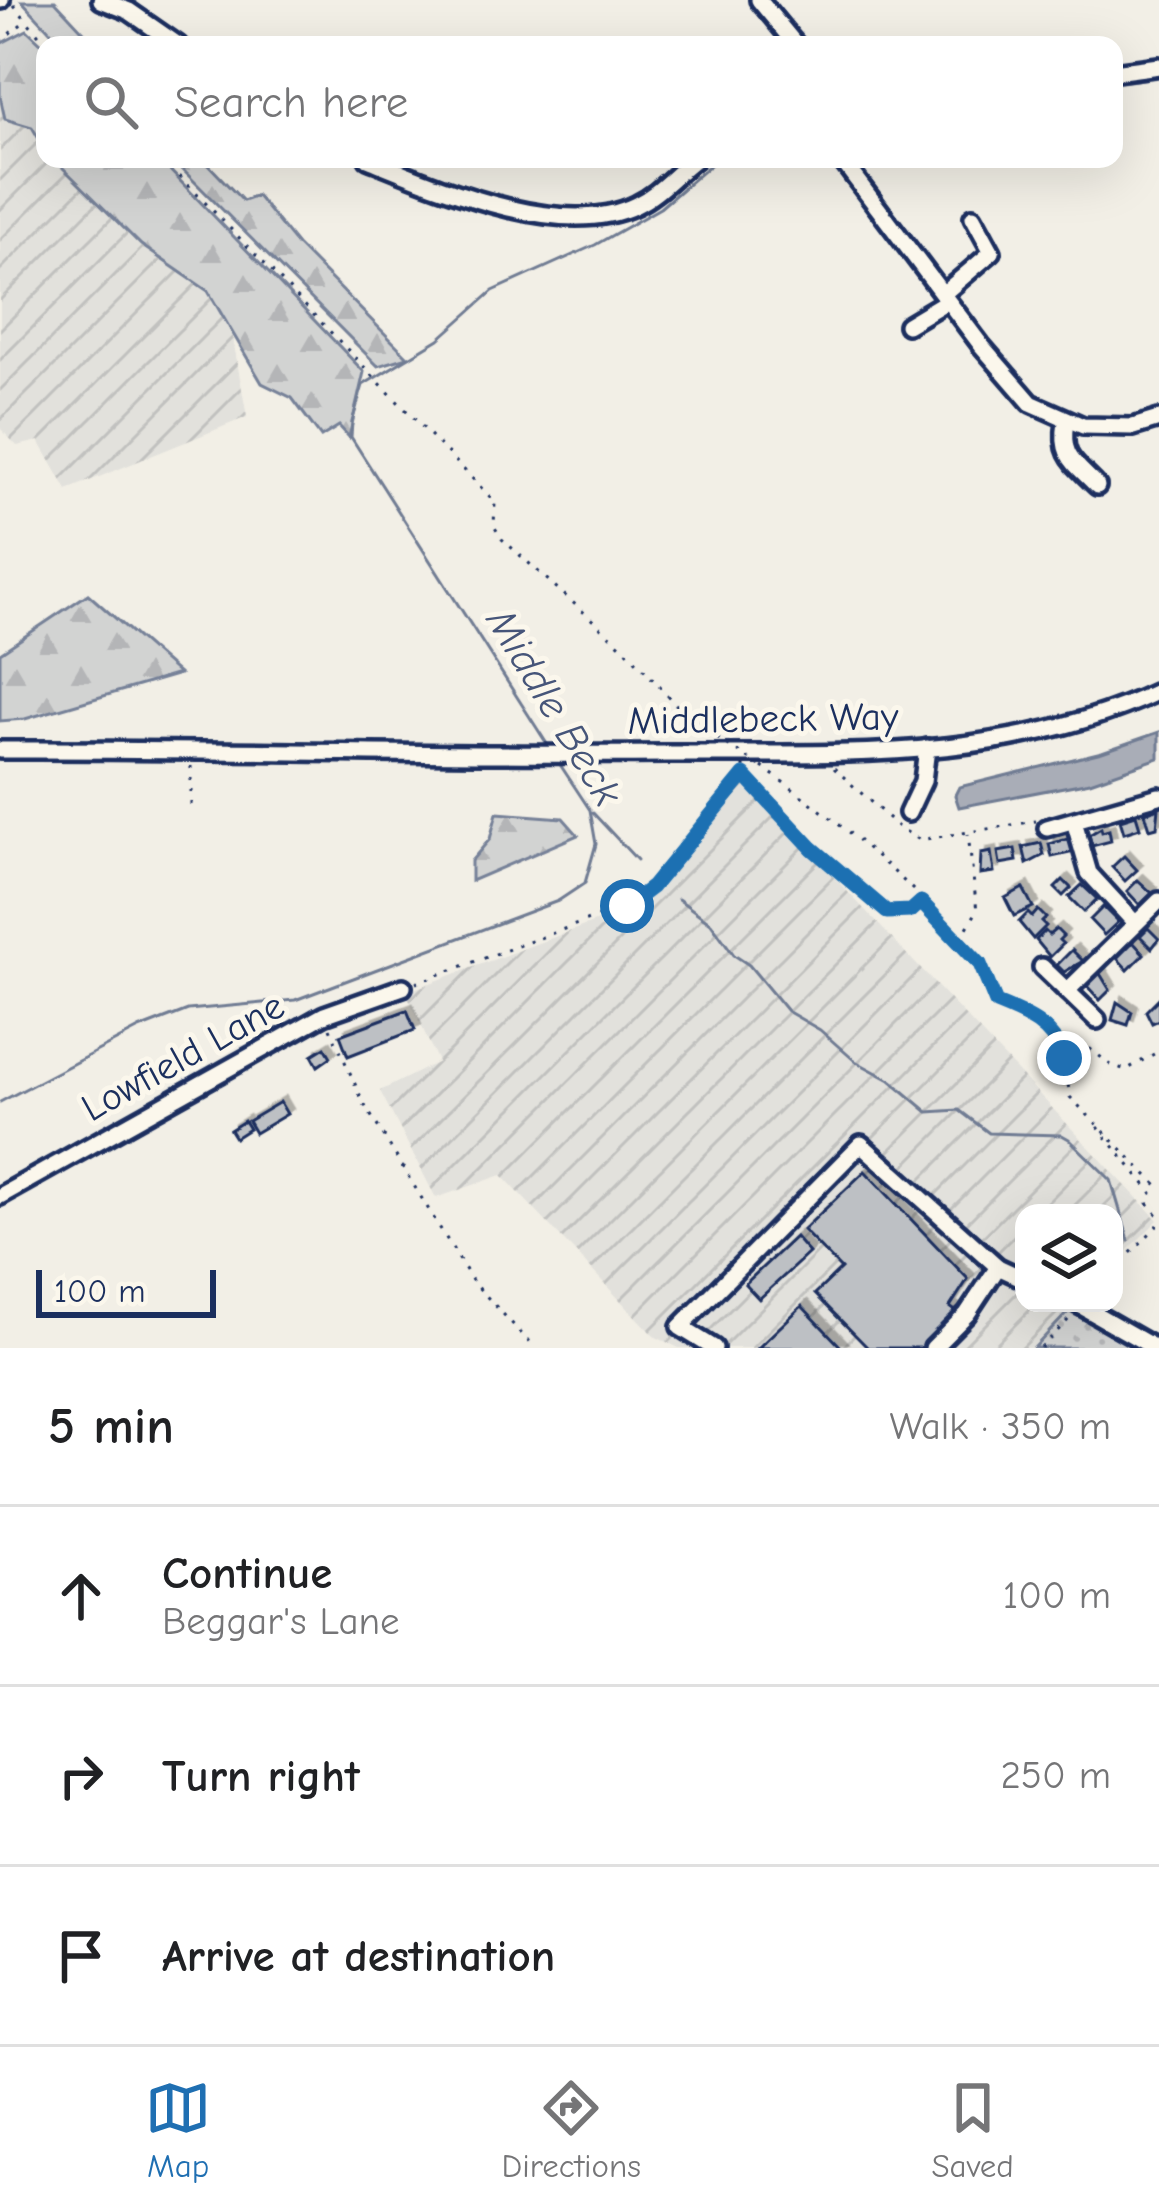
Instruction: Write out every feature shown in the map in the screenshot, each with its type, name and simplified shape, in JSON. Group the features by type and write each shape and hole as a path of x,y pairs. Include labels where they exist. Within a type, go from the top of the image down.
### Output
{"street":[{"path":"101,0 128,10 165,36"},
{"path":"759,0 789,36"},
{"path":"1123,71 1159,66"},
{"path":"394,168 503,206 578,220 632,207 685,168"},
{"path":"848,168 1031,404 1066,422 1111,428 1159,419"},
{"path":"907,325 992,252 973,217"},
{"path":"1066,422 1062,443 1067,455 1097,485"},
{"name":"Middlebeck Way","path":"0,750 568,755 927,748 1037,733 1159,692"},
{"path":"908,813 923,782 927,748"},
{"path":"1047,824 1075,821 1159,796"},
{"path":"1075,821 1089,873 1134,922"},
{"path":"1066,991 1159,901"},
{"path":"1042,967 1097,1020"},
{"name":"Lowfield Lane","path":"0,1196 324,1015 403,987"},
{"path":"714,1348 680,1327 861,1144 998,1267 1015,1275"},
{"path":"933,1348 967,1314 998,1267"},
{"path":"1092,1312 1155,1348"}],"path":[{"path":"11,0 39,36"},
{"path":"0,41 26,21"},
{"path":"172,168 495,502 494,526 502,539 628,652 680,709 809,799 879,856 959,939 980,964 996,1003 1030,1015 1063,1052 1066,1088 1152,1193 1148,1203 1159,1216"},
{"path":"828,762 912,837 931,840 1047,824"},
{"path":"403,987 627,906 652,887 744,775 744,763"},
{"path":"191,764 191,805"},
{"path":"744,775 812,848 887,912 911,911 921,902"},
{"path":"959,939 976,911 968,834"},
{"path":"324,1015 364,1104 473,1282 535,1348"},
{"path":"1063,1052 1088,1048 1126,1070 1159,1052"},
{"path":"1082,1108 1159,1187"},
{"path":"1123,1261 1159,1224"},
{"path":"1040,1348 1071,1312"}],"shaded area":[{"path":"0,96 5,119 32,127 36,134 36,168 63,168 141,245 208,291 232,334 247,417 67,490 39,441 17,446 0,428"},
{"path":"1159,732 1159,758 1090,782 959,807 955,795 959,787 1102,752"},
{"path":"743,781 1158,1220 1123,1255 1123,1204 1015,1204 1015,1312 1068,1312 1034,1348 679,1348 654,1336 502,1175 436,1198 380,1091 438,1062 406,992 641,905 661,889"}],"green space":[{"path":"22,1 55,1 88,36 55,36"},
{"path":"27,30 36,38 36,134 32,127 5,119 0,44"},
{"path":"63,168 168,168 364,372 349,437 339,426 321,437 292,398 262,383 208,291 141,245"},
{"path":"181,168 212,168 243,201 257,196 297,245 408,357 378,366"},
{"path":"88,594 179,674 25,719 0,721 0,653"},
{"path":"497,813 563,818 578,835 471,881 471,861 490,839"},
{"path":"1068,1312 1079,1312 1139,1348 1034,1348"}],"building":[{"path":"1159,808 1157,827 1150,829 1145,813"},
{"path":"1136,815 1140,828 1124,833 1120,820"},
{"path":"1101,828 1102,832 1109,830 1111,841 1092,846 1089,835"},
{"path":"1071,838 1074,852 1052,857 1049,844"},
{"path":"1041,843 1044,855 1027,864 1023,847"},
{"path":"1015,849 1017,861 1000,864 998,852"},
{"path":"991,852 994,872 980,874 981,854"},
{"path":"1124,856 1137,870 1125,881 1112,867"},
{"path":"1063,880 1071,888 1063,896 1055,888"},
{"path":"1138,880 1152,893 1140,905 1127,891"},
{"path":"1082,885 1097,899 1084,912 1069,897"},
{"path":"1023,888 1033,907 1014,916 1005,898"},
{"path":"1103,907 1118,922 1104,935 1090,920"},
{"path":"1038,910 1046,926 1033,939 1019,922"},
{"path":"1148,928 1159,939 1152,948 1140,936"},
{"path":"1056,929 1063,944 1050,957 1036,940"},
{"path":"1133,942 1144,954 1128,970 1117,958"},
{"path":"1072,950 1083,961 1064,972 1057,965"},
{"path":"1099,972 1110,990 1100,1000 1086,985"},
{"path":"1159,998 1159,1020 1152,1023 1146,1011"},
{"path":"1117,1002 1132,1012 1128,1025 1112,1020"},
{"path":"407,1010 415,1030 348,1056 340,1035"},
{"path":"325,1047 331,1057 318,1066 312,1055"},
{"path":"280,1102 287,1114 255,1133 248,1121"},
{"path":"244,1121 249,1129 235,1138 230,1130"},
{"path":"865,1171 968,1279 950,1307 958,1313 922,1348 868,1348 815,1294 841,1269 803,1230"},
{"path":"795,1237 809,1253 759,1299 745,1284"},
{"path":"802,1306 842,1348 758,1348"}],"waterway":[{"name":"Middle Beck","path":"1123,82 1159,77"},
{"name":"Middle Beck","path":"549,747 351,437 352,422 363,385 439,339 493,291 595,245 660,208 707,168"},
{"name":"Middle Beck","path":"0,1102 139,1029 188,1010 295,1000 558,901 585,883 596,844 590,810 557,760"},
{"path":"593,813 637,860"},
{"path":"678,899 711,923 787,1011 820,1030 855,1061 890,1080 928,1112 959,1110 989,1133 1069,1139 1111,1180 1129,1241"}],"route":[{"path":"627,906 652,887 744,775 812,848 887,912 911,911 921,902 980,964 996,1003 1030,1015 1056,1041 1064,1058"}]}
